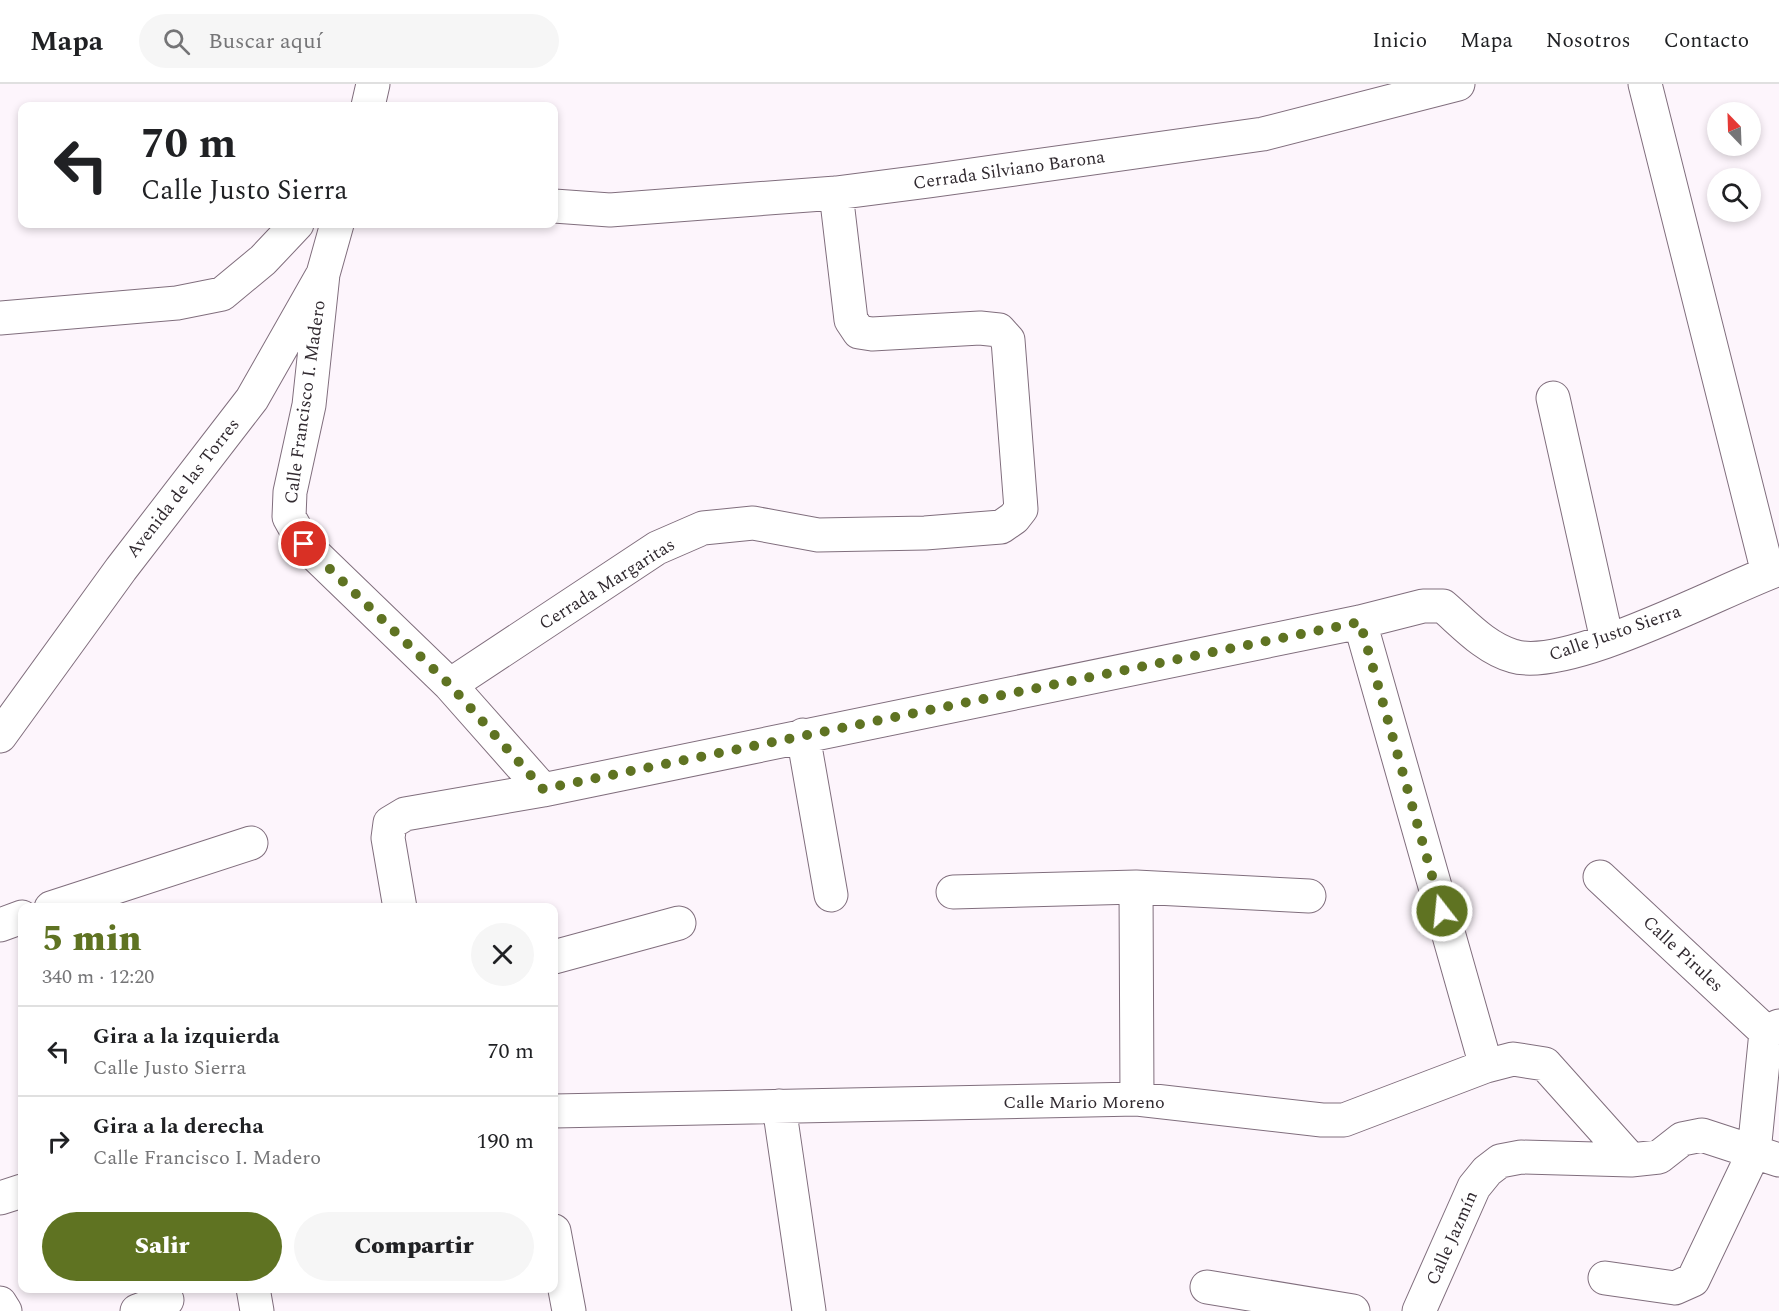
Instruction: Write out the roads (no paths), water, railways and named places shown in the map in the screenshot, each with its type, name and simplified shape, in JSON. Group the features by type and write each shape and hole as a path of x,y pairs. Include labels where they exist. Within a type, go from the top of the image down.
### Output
{"street":[{"path":"369,102 373,84"},
{"name":"Cerrada Silviano Barona","path":"558,206 610,210 836,193 1263,134 1458,84"},
{"path":"1645,84 1774,571"},
{"name":"Cerrada Margaritas","path":"450,685 657,548 703,528 753,523 818,535 925,533 1001,527 1014,518 1021,509 1008,340 999,330 980,328 872,334 859,332 851,320 836,193"},
{"path":"0,318 177,303 222,294 263,260 293,228"},
{"name":"Avenida de las Torres","path":"0,736 121,569 252,399 323,274 336,228"},
{"name":"Calle Francisco I. Madero","path":"323,274 309,405 290,492 289,517 304,544 450,685 543,789"},
{"path":"1553,398 1607,640"},
{"name":"Calle Justo Sierra","path":"399,903 388,838 390,823 405,814 543,789 1360,622 1423,606 1443,606 1494,649 1515,657 1546,659 1607,640 1774,571"},
{"path":"1360,622 1486,1066"},
{"path":"803,735 831,895"},
{"path":"66,903 251,843"},
{"name":"Calle Pirules","path":"1600,877 1772,1029"},
{"path":"953,892 1136,887 1309,896"},
{"path":"1136,887 1137,1099"},
{"path":"0,925 18,918"},
{"path":"558,956 679,923"},
{"path":"1605,1278 1676,1288 1693,1281 1766,1156 1772,1029"},
{"name":"Calle Mario Moreno","path":"558,1111 1137,1099 1344,1120 1486,1066 1513,1059 1545,1064 1631,1160"},
{"path":"779,1106 809,1311"},
{"name":"Calle Jazmín","path":"1419,1311 1474,1187 1500,1161 1521,1157 1631,1160 1659,1157 1682,1139 1702,1135 1766,1156"},
{"path":"0,1198 18,1192"},
{"path":"558,1252 569,1311"},
{"path":"1208,1287 1353,1311"},
{"path":"254,1293 257,1311"},
{"path":"0,1303 5,1311"}]}
